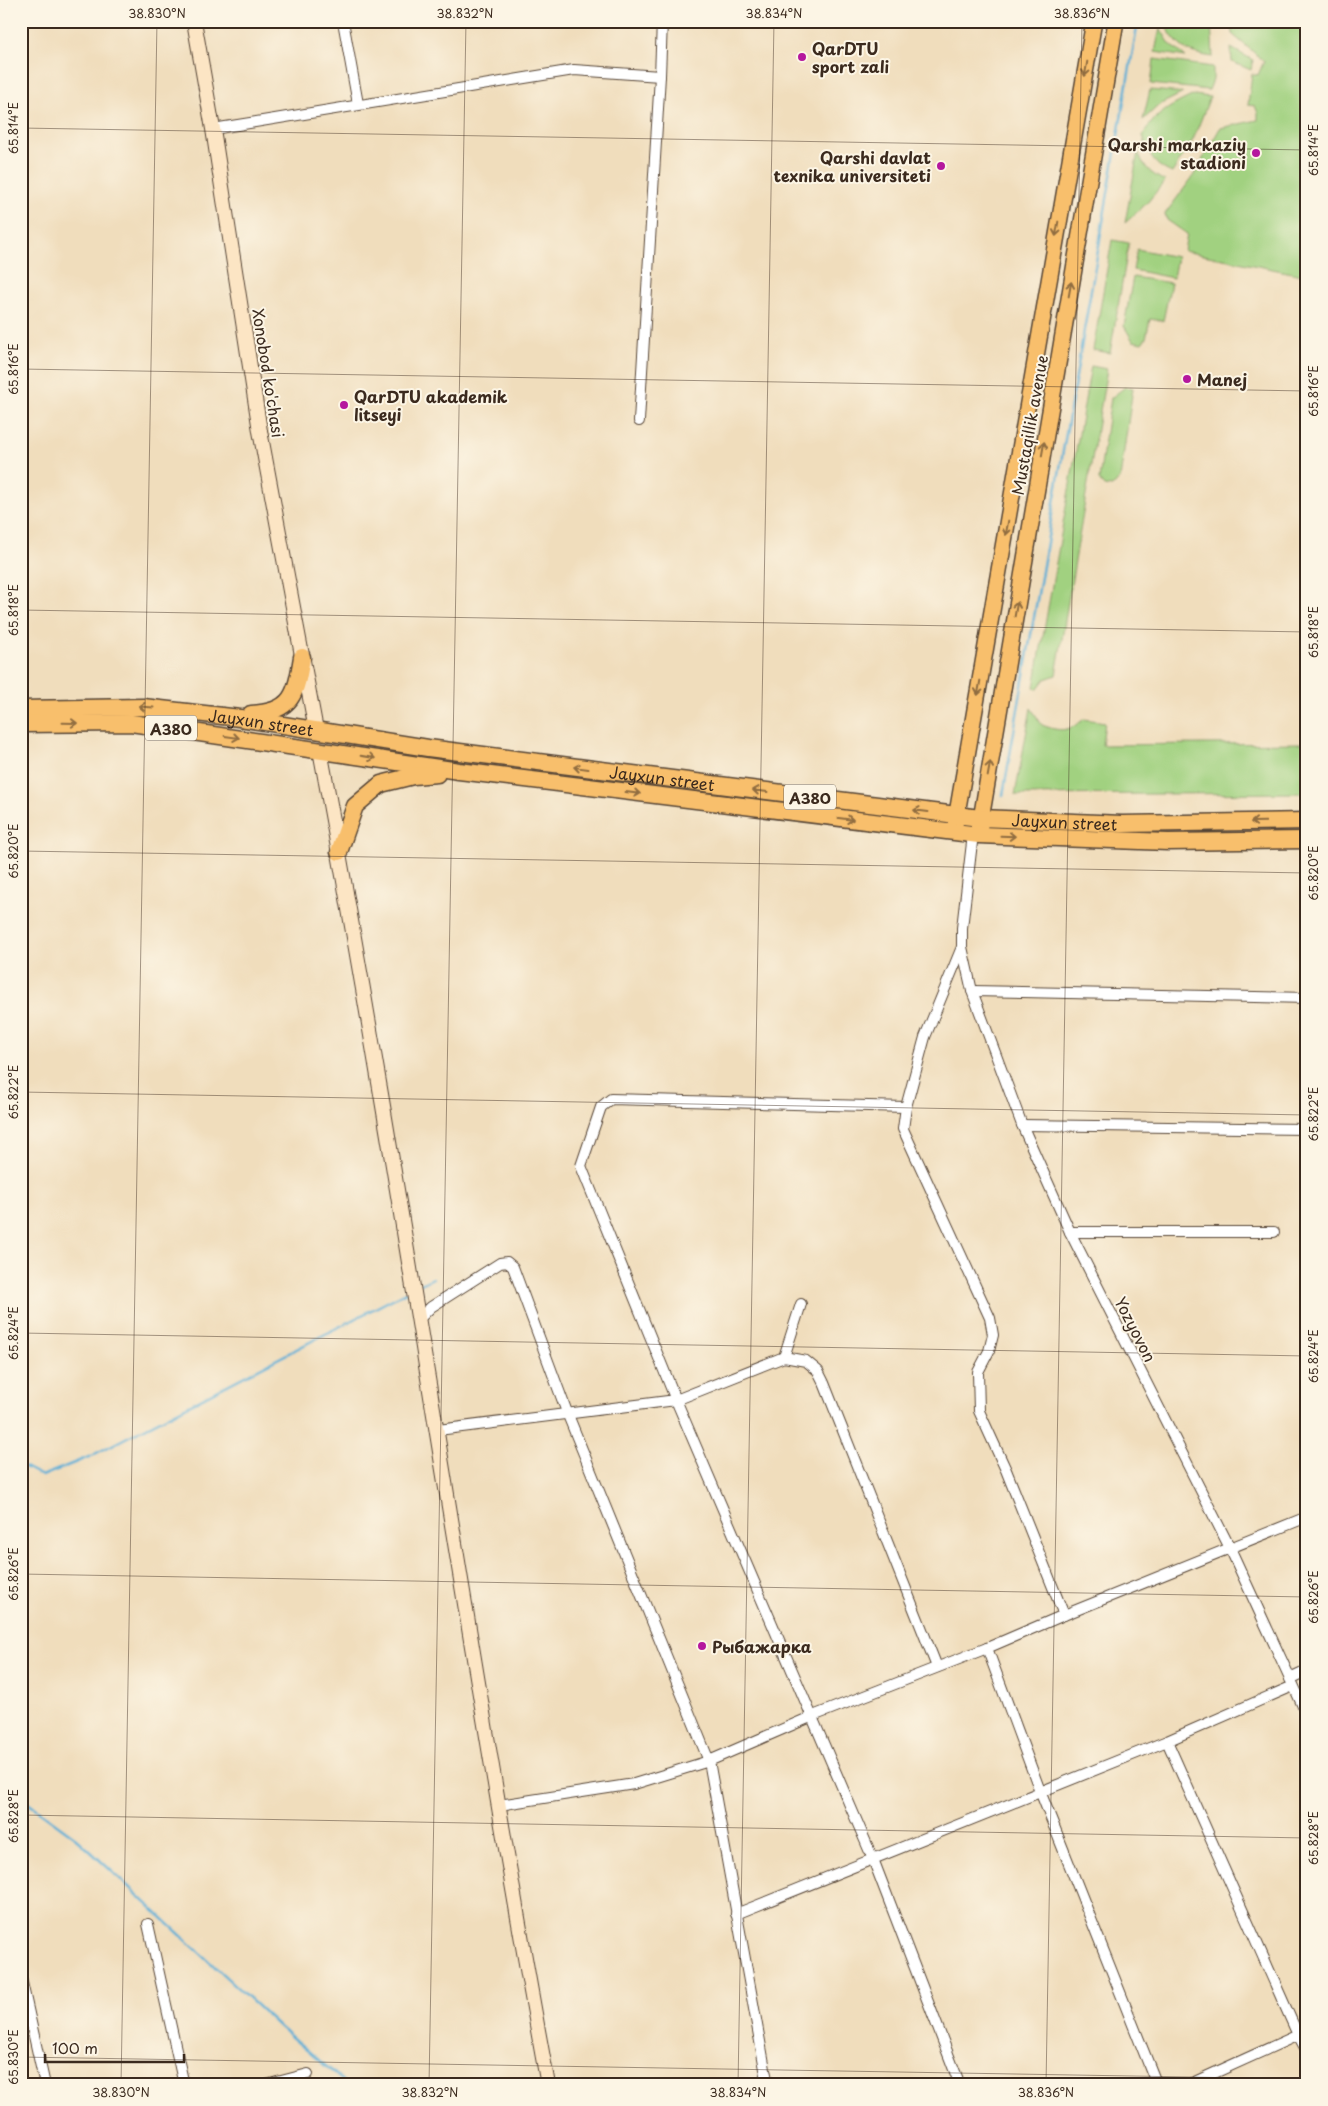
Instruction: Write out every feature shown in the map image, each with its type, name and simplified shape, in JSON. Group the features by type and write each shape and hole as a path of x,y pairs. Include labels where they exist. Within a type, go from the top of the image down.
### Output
{"highway":[{"path":"203,714 273,712 288,702 297,685 302,657"},
{"name":"Jayxun street","path":"21,709 143,707 203,714 567,767 957,815 977,829 1168,842 1307,840"},
{"name":"Jayxun street","path":"21,724 131,723 459,771 954,832 977,829 1122,824 1307,821"},
{"path":"339,852 355,806 380,784 413,776 459,771"}],"main road":[{"name":"Xonobod ko'chasi","path":"194,21 213,129 260,431 316,730"},
{"name":"Mustaqillik avenue","path":"954,832 1094,21"},
{"name":"Mustaqillik avenue","path":"977,829 1116,21"},
{"path":"320,750 420,1318 499,1805 548,2085"}],"street":[{"path":"343,21 358,104"},
{"path":"639,421 662,21"},
{"path":"213,129 574,70 660,76"},
{"path":"977,829 962,928 962,947 925,1037 906,1107 903,1129 990,1318 993,1335 989,1351 978,1372 979,1411 1006,1470 1064,1615"},
{"name":"Yozyovon","path":"962,947 972,991 1022,1125 1070,1232 1230,1548 1307,1715"},
{"path":"972,991 1307,998"},
{"path":"906,1107 611,1099 601,1107 581,1166 676,1400 873,1859 960,2085"},
{"path":"1022,1125 1307,1129"},
{"path":"1070,1232 1274,1232"},
{"path":"420,1318 439,1302 500,1263 507,1262 513,1267 568,1415 709,1760 767,2080 765,2085"},
{"path":"784,1357 801,1304"},
{"path":"438,1430 676,1400 784,1357 806,1360 818,1370 824,1383 937,1668"},
{"path":"499,1805 634,1784 709,1760 813,1716 987,1648 1307,1517"},
{"path":"987,1648 1040,1791 1157,2085"},
{"path":"736,1914 1166,1741 1292,1682 1307,1671"},
{"path":"1166,1741 1302,2033 1307,2051"},
{"path":"148,1924 184,2085"},
{"path":"21,1978 45,2085"},
{"path":"1188,2085 1302,2033"},
{"path":"266,2085 308,2074"}],"green space":[{"path":"1163,21 1211,21 1213,57 1189,51 1183,47 1173,37"},
{"name":"Qarshi markaziy stadioni","path":"1231,21 1307,21 1307,276 1184,251 1187,234 1167,220 1165,214 1192,178 1220,128 1258,120 1255,106 1248,105 1252,74 1258,75 1264,61 1232,34"},
{"path":"1160,28 1170,44 1186,57 1155,52"},
{"path":"1231,48 1253,60 1251,70 1232,62"},
{"path":"1154,59 1213,67 1213,80 1209,90 1151,84"},
{"path":"1150,90 1183,93 1159,105 1143,120"},
{"path":"1194,95 1210,97 1193,140 1172,173 1156,163 1152,158 1143,136 1152,122 1164,111"},
{"path":"1138,152 1148,170 1165,181 1147,203 1125,223"},
{"path":"1112,240 1129,243 1110,353 1093,350"},
{"path":"1137,249 1177,257 1173,278 1133,270"},
{"path":"1133,277 1171,283 1163,321 1150,319 1146,338 1142,343 1133,341 1124,326"},
{"path":"1091,366 1107,369 1056,675 1045,679 1037,689 1034,687"},
{"path":"1125,387 1133,388 1120,478 1112,487 1104,486 1099,480 1111,398"},
{"path":"1031,708 1042,725 1059,730 1074,726 1084,719 1105,722 1102,745 1307,743 1307,793 1015,795"}],"waterway":[{"path":"1003,795 1138,21"},
{"path":"417,1286 433,1278"},
{"path":"21,1465 42,1476 89,1457 410,1290"},
{"path":"21,1798 76,1838 282,2029 348,2085"}],"place":[{"name":"QarDTU sport zali","path":"802,57"},
{"name":"Qarshi markaziy stadioni","path":"1256,153"},
{"name":"Qarshi davlat texnika universiteti","path":"941,166"},
{"name":"Manej","path":"1187,379"},
{"name":"QarDTU akademik litseyi","path":"344,405"},
{"name":"Рыбажарка","path":"702,1646"}]}
